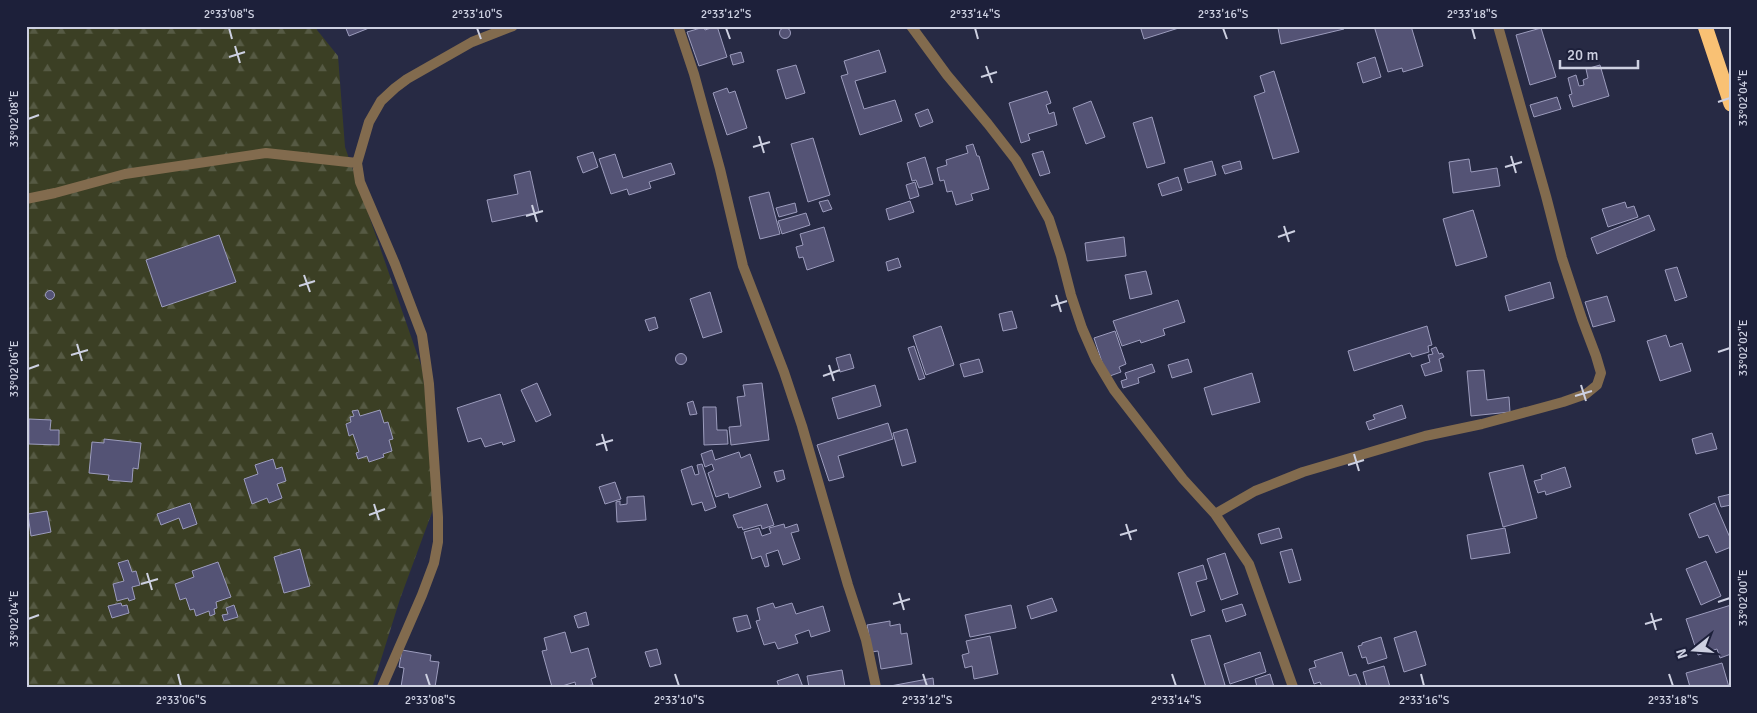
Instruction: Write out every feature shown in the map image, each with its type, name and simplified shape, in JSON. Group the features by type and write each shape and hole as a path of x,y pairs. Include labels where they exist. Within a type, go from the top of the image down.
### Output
{"highway":[{"path":"1705,26 1731,104"}],"street":[{"path":"382,687 434,563 438,542 438,517 429,384 422,335 395,264 360,182 357,163 369,122 381,101 395,88 414,74 472,42 513,26"},
{"path":"678,26 694,74 720,169 743,266 784,372 802,426 866,640 876,687"},
{"path":"911,26 947,75 988,124 1021,168 1049,219 1062,256 1071,295 1082,328 1096,360 1114,390 1183,478 1215,514 1249,564 1293,687"},
{"path":"1215,514 1255,491 1303,472 1425,436 1482,424 1564,402 1586,394 1598,385 1601,373 1562,258 1498,26"},
{"path":"26,199 125,174 266,153 357,163"}],"green space":[{"path":"26,26 317,26 317,30 338,56 345,147 422,368 438,496 400,599 373,685 370,687 26,687"}],"building":[{"path":"345,26 374,26 349,36"},
{"path":"717,26 727,57 699,66 687,32 704,27 705,30"},
{"path":"1140,26 1185,26 1144,39"},
{"path":"1283,26 1343,26 1344,29 1281,44 1278,28"},
{"path":"1374,26 1411,26 1423,66 1403,72 1402,68 1388,72"},
{"path":"785,27 791,33 785,39 779,33"},
{"path":"1541,28 1556,77 1530,85 1516,35"},
{"path":"879,50 886,72 855,81 864,109 895,100 902,121 860,135 841,76 848,74 844,61"},
{"path":"741,52 744,62 733,65 730,55"},
{"path":"1375,57 1381,77 1363,83 1357,63"},
{"path":"796,65 805,93 786,99 777,70"},
{"path":"1600,65 1609,96 1573,107 1569,95 1572,94 1568,78 1576,75 1579,86 1584,85 1583,80 1588,78 1586,69"},
{"path":"1274,71 1299,152 1273,159 1254,96 1265,92 1260,76"},
{"path":"727,88 729,93 735,91 747,128 727,135 713,93"},
{"path":"1047,91 1051,103 1046,105 1049,114 1054,112 1057,125 1028,134 1030,140 1021,143 1009,103"},
{"path":"1557,97 1561,109 1534,117 1530,105"},
{"path":"1091,101 1105,137 1086,144 1073,108"},
{"path":"928,109 933,122 920,127 915,114"},
{"path":"1152,117 1165,163 1147,168 1133,123"},
{"path":"813,138 830,195 808,202 791,144"},
{"path":"973,144 977,156 979,156 989,189 971,194 973,200 956,205 952,191 947,192 944,180 940,181 937,168 947,165 946,160 968,153 966,146"},
{"path":"1043,151 1050,173 1040,176 1032,154"},
{"path":"593,152 598,167 583,173 577,157"},
{"path":"615,154 623,178 671,163 675,174 649,182 651,188 629,195 627,189 611,194 599,159"},
{"path":"925,157 933,184 919,188 916,180 912,181 907,163"},
{"path":"1469,159 1471,172 1497,168 1500,186 1453,193 1449,162"},
{"path":"1212,161 1216,175 1188,183 1184,169"},
{"path":"1240,161 1242,169 1225,174 1222,166"},
{"path":"530,171 539,212 492,222 487,200 518,194 514,175"},
{"path":"1178,177 1182,190 1162,196 1158,184"},
{"path":"915,182 919,196 910,199 906,185"},
{"path":"769,192 780,234 760,239 749,197"},
{"path":"828,200 832,209 823,212 819,202"},
{"path":"910,201 914,212 889,220 886,209"},
{"path":"1625,202 1627,208 1634,206 1638,217 1608,227 1602,209"},
{"path":"795,203 797,212 779,217 776,208"},
{"path":"1473,210 1487,257 1456,266 1443,219"},
{"path":"806,213 810,225 782,234 778,221"},
{"path":"1649,215 1655,230 1597,254 1591,238"},
{"path":"824,227 834,261 807,270 803,257 799,258 796,247 803,245 800,234"},
{"path":"219,235 236,282 162,307 146,260"},
{"path":"1124,237 1126,256 1087,261 1085,243"},
{"path":"898,258 901,267 888,271 886,262"},
{"path":"1677,267 1687,297 1675,301 1665,270"},
{"path":"1146,271 1152,294 1130,299 1125,275"},
{"path":"1550,282 1554,298 1509,311 1505,296"},
{"path":"50,290 55,295 50,300 45,295"},
{"path":"710,292 722,332 703,338 690,299"},
{"path":"1607,296 1615,321 1593,327 1585,302"},
{"path":"1178,300 1185,322 1163,329 1165,335 1141,343 1140,340 1122,346 1113,321"},
{"path":"1012,311 1017,328 1003,331 999,314"},
{"path":"655,317 658,328 649,331 645,320"},
{"path":"941,326 954,365 926,375 913,336"},
{"path":"1427,326 1432,345 1428,346 1429,352 1412,357 1410,353 1354,371 1348,351"},
{"path":"1115,331 1126,364 1119,367 1121,372 1107,377 1094,338"},
{"path":"1666,335 1670,347 1682,343 1691,371 1660,381 1647,341"},
{"path":"914,346 925,378 919,380 908,348"},
{"path":"1436,347 1439,354 1442,353 1444,357 1439,359 1442,371 1425,376 1421,365 1430,362 1428,355 1433,354 1431,349"},
{"path":"681,353 687,359 681,365 675,359"},
{"path":"850,354 854,368 840,372 836,358"},
{"path":"979,359 983,372 964,377 960,364"},
{"path":"1188,359 1192,372 1172,378 1168,365"},
{"path":"1152,364 1155,372 1138,378 1139,383 1123,388 1121,381 1127,379 1125,373"},
{"path":"1484,370 1487,400 1509,397 1510,412 1471,416 1467,371"},
{"path":"1252,373 1260,402 1212,415 1204,388"},
{"path":"537,383 551,415 536,422 521,390"},
{"path":"762,383 769,440 731,445 729,427 741,426 737,397 745,396 743,385"},
{"path":"875,385 881,406 838,419 832,398"},
{"path":"500,394 515,441 503,445 502,442 485,447 481,438 468,442 457,408"},
{"path":"693,401 697,414 690,415 687,403"},
{"path":"1402,405 1406,418 1369,430 1366,422 1375,419 1373,415"},
{"path":"703,407 716,407 717,430 727,430 728,444 704,445"},
{"path":"358,410 360,416 380,410 384,423 388,422 393,439 389,440 392,451 383,454 384,457 369,462 367,456 358,459 356,453 359,452 353,434 349,436 346,424 351,422 350,417 354,416 352,411"},
{"path":"29,419 51,420 50,430 59,430 59,445 29,444"},
{"path":"888,423 893,439 838,456 844,477 829,481 817,445"},
{"path":"907,429 916,462 902,466 893,433"},
{"path":"1712,433 1717,449 1696,454 1692,439"},
{"path":"104,439 141,443 138,469 133,468 132,482 108,480 109,475 89,473 92,442 104,443"},
{"path":"712,450 715,460 739,452 741,458 750,454 761,487 729,498 728,493 716,497 708,473 714,470 712,464 705,467 701,454"},
{"path":"273,459 276,469 282,467 286,481 277,484 282,498 269,503 267,498 252,504 244,479 258,474 255,465"},
{"path":"702,464 716,507 705,511 702,502 692,505 681,470 692,466 695,475 699,474 697,465"},
{"path":"1523,465 1537,518 1503,527 1489,473"},
{"path":"1565,467 1571,487 1546,495 1545,491 1538,493 1534,481 1542,479 1541,475"},
{"path":"783,470 785,479 777,482 774,472"},
{"path":"615,482 621,499 605,504 599,487"},
{"path":"1731,494 1731,505 1721,507 1718,497"},
{"path":"644,496 646,520 617,522 616,502 620,501 620,505 627,504 627,497"},
{"path":"190,503 197,524 183,529 179,518 161,525 157,514"},
{"path":"1715,503 1731,540 1731,547 1716,553 1708,535 1699,538 1689,514"},
{"path":"767,504 774,525 762,529 761,525 743,530 742,527 738,528 733,515"},
{"path":"47,511 51,532 31,536 28,514"},
{"path":"784,524 785,528 797,524 799,531 791,533 800,559 783,565 778,550 766,554 769,566 765,567 761,556 752,559 744,532 759,528 762,536 771,533 769,528"},
{"path":"1279,528 1282,538 1261,544 1258,534"},
{"path":"1505,528 1510,553 1471,559 1467,535"},
{"path":"300,549 310,586 284,593 274,557"},
{"path":"1292,549 1301,580 1289,583 1280,552"},
{"path":"1225,553 1238,594 1221,600 1207,559"},
{"path":"128,560 132,572 136,571 140,585 132,587 135,599 129,601 128,598 117,601 113,584 124,581 118,563"},
{"path":"1706,561 1721,596 1701,605 1686,569"},
{"path":"218,562 231,597 216,602 215,614 210,616 209,611 196,616 194,609 190,610 186,598 180,600 175,584 194,577 192,571"},
{"path":"1203,565 1207,579 1196,582 1205,611 1191,616 1178,573"},
{"path":"1052,598 1057,611 1031,619 1027,606"},
{"path":"121,603 122,606 127,605 129,613 112,618 108,606"},
{"path":"773,603 775,608 792,603 796,614 823,606 830,631 811,637 809,630 795,635 798,643 778,649 775,642 764,645 756,621 760,620 757,608"},
{"path":"1242,604 1246,615 1226,622 1222,610"},
{"path":"234,605 238,617 224,621 222,615 228,614 226,608"},
{"path":"1011,605 1016,628 970,637 965,615"},
{"path":"1731,605 1731,654 1720,658 1717,649 1698,655 1686,619"},
{"path":"586,612 589,625 578,628 574,616"},
{"path":"747,615 751,628 737,632 733,618"},
{"path":"890,621 890,626 900,624 901,634 907,633 912,664 881,669 878,651 872,652 867,625"},
{"path":"1416,631 1426,665 1404,672 1394,638"},
{"path":"565,632 571,653 588,648 596,677 591,679 593,685 576,687 575,682 552,687 542,651 547,650 544,638"},
{"path":"1210,635 1225,685 1220,687 1206,687 1191,640"},
{"path":"990,636 998,674 974,679 972,666 965,668 962,655 969,653 966,641"},
{"path":"1381,637 1387,658 1368,664 1366,657 1362,658 1358,646"},
{"path":"657,649 661,664 650,667 645,652"},
{"path":"402,650 431,655 430,661 439,662 435,687 401,687 404,668 399,667"},
{"path":"1260,652 1266,672 1230,684 1224,664"},
{"path":"1342,652 1349,676 1356,674 1361,687 1322,687 1320,682 1314,684 1309,669 1316,667 1314,661"},
{"path":"1722,663 1729,687 1690,687 1686,673"},
{"path":"1384,666 1390,687 1367,687 1363,672"},
{"path":"842,670 845,687 809,687 807,676"},
{"path":"798,674 803,687 779,687 777,681"},
{"path":"1270,674 1274,687 1257,687 1255,679"},
{"path":"933,678 934,687 885,687"}]}
